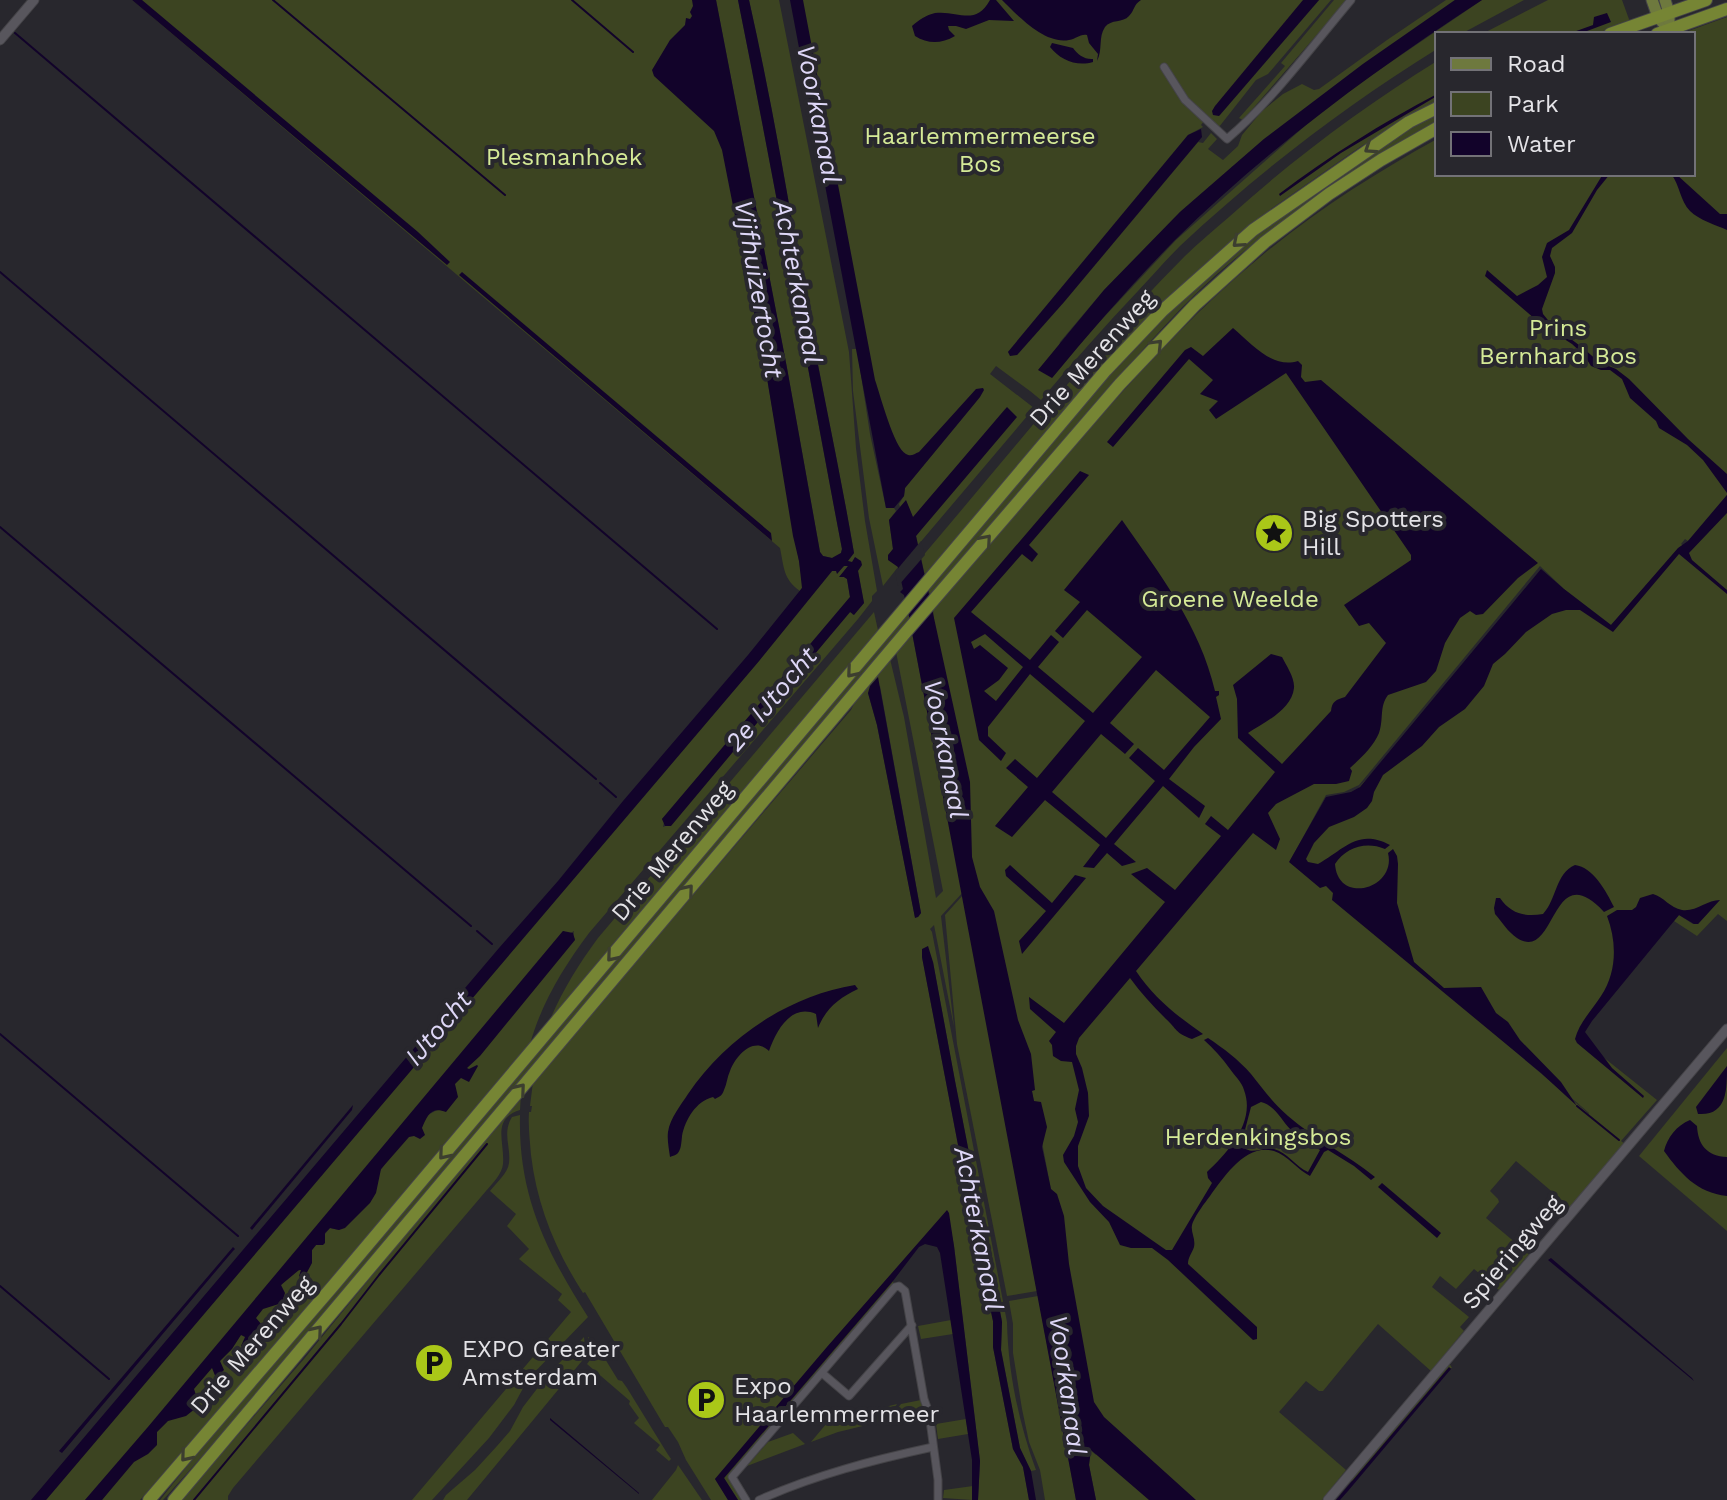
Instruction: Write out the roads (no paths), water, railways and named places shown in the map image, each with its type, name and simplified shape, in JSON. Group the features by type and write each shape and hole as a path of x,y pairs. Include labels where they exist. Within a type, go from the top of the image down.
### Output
{"highway":[{"path":"1616,32 1706,0"},
{"path":"1663,32 1727,9"},
{"name":"Drie Merenweg","path":"149,1500 1106,370 1162,311 1253,230 1409,122 1435,109"},
{"name":"Drie Merenweg","path":"174,1500 906,632 1120,384 1195,305 1265,242 1329,194 1435,129"}],"main road":[{"path":"1652,0 1664,15"},
{"path":"1663,32 1665,0"}],"street":[{"path":"0,40 34,0"},
{"path":"1164,67 1185,100 1227,139 1267,99 1351,0"},
{"name":"Spieringweg","path":"1328,1500 1727,1029"},
{"path":"746,1500 732,1477 899,1286 905,1291 929,1413 938,1500"},
{"path":"822,1373 849,1396 912,1325"},
{"path":"759,1500 838,1470 933,1447"}],"water":[{"path":"132,0 142,0 450,262 447,265"},
{"path":"692,0 716,0 820,552 832,558 842,549 738,0 749,0 849,522 854,553 848,561 852,562 855,557 861,561 858,571 864,603 854,615 850,612 671,826 665,826 662,819 850,597 847,579 839,577 848,566 837,574 832,571 759,661 46,1500 31,1500 558,881 802,588 767,378 722,150 714,131 654,76 652,70 670,40 685,25 686,18 692,16"},
{"name":"Voorkanaal","path":"790,0 803,0 875,380 901,450 909,455 919,452 976,389 984,390 905,488 904,496 894,508 886,508"},
{"path":"990,0 996,0 1014,21 989,20 966,29 948,26 955,36 940,42 915,36 912,26 926,16 935,13 972,15"},
{"path":"1002,0 1141,0 1126,18 1105,27 1097,61 1098,54 1087,35 1069,40 1051,38 1032,28"},
{"path":"1303,0 1319,0 1219,116 1213,115 1215,106"},
{"path":"1455,0 1482,0 1361,83 1284,143 1174,241 1052,378 1038,370 1104,290 1180,212 1264,139"},
{"path":"1607,13 1611,22 1584,32 1574,32 1593,25 1594,17"},
{"path":"1052,43 1073,48 1087,59 1093,59 1093,62 1081,64 1064,59 1050,47"},
{"path":"1435,95 1341,153 1280,196 1336,153"},
{"path":"1201,129 1202,137 1064,302 1017,355 1010,356 1008,352 1188,135"},
{"path":"1602,176 1608,176 1572,233 1552,248 1550,256 1555,273 1543,314 1552,325 1599,362 1629,379 1727,474 1727,493 1703,460 1687,445 1659,428 1656,421 1630,398 1622,379 1610,370 1591,366 1584,355 1558,335 1545,334 1535,319 1485,276 1487,270 1517,296 1538,285 1547,277 1542,257 1547,243 1569,230"},
{"path":"1672,176 1678,176 1720,214 1727,214 1727,230 1690,211"},
{"path":"462,272 771,533 772,541 459,275"},
{"path":"1233,328 1271,358 1289,363 1298,361 1302,365 1301,377 1305,382 1321,380 1538,563 1518,578 1483,614 1476,615 1470,611 1460,618 1445,643 1436,671 1426,682 1388,695 1379,733 1370,748 1350,768 1349,781 1314,784 1276,804 1268,813 1280,839 1276,850 1253,833 1136,971 1166,1006 1203,1034 1192,1039 1179,1033 1130,978 1079,1038 1076,1046 1088,1093 1089,1116 1078,1146 1078,1166 1086,1188 1103,1206 1166,1250 1172,1250 1212,1183 1207,1172 1238,1136 1246,1114 1247,1102 1240,1081 1204,1040 1208,1038 1241,1064 1288,1116 1375,1177 1371,1180 1328,1150 1310,1176 1279,1153 1264,1150 1254,1152 1237,1163 1216,1188 1193,1222 1194,1247 1188,1264 1257,1327 1257,1339 1253,1340 1152,1248 1120,1245 1109,1222 1090,1202 1064,1162 1063,1155 1078,1122 1075,1109 1079,1090 1072,1062 1053,1056 1049,1041 1056,1032 1030,1009 1029,997 1064,1023 1165,902 1131,874 1147,868 1175,890 1221,836 1205,824 1211,816 1228,830 1275,772 1238,738 1237,699 1233,685 1271,654 1282,657 1293,680 1292,696 1276,715 1248,733 1282,764 1331,711 1333,703 1345,697 1386,643 1369,623 1359,626 1344,605 1411,560 1411,555 1286,373 1216,419 1209,410 1218,401 1200,394 1213,380 1189,359 1113,447 1107,442 1185,350 1191,347 1203,356","holes":["1261,1102 1294,1133 1320,1150 1308,1172 1279,1151 1269,1148 1253,1151 1241,1145 1251,1107"]},
{"name":"Voorkanaal","path":"1007,407 1017,417 916,536 970,782 972,857 980,887 994,911 1018,1020 1031,1054 1034,1101 1041,1102 1047,1127 1042,1147 1051,1189 1057,1194 1064,1216 1069,1264 1094,1402 1104,1417 1196,1500 1149,1500 1091,1450 1089,1465 1096,1500 1076,1500 908,611 904,595 900,592 903,589 898,567 888,560 893,549 889,520 906,500 913,517"},
{"path":"1080,471 1089,475 1029,545 1038,554 1032,562 1022,554 971,612 1030,660 1051,635 1059,642 1038,667 1093,713 1142,657 1087,610 1063,638 1055,631 1080,602 1064,590 1122,520 1189,622 1215,691 1219,691 1216,697 1221,719 1169,779 1205,806 1199,818 1163,786 1114,844 1136,862 1122,866 1107,853 1094,868 1083,867 1100,845 1045,800 1012,837 995,826 1028,787 1006,768 1015,759 1037,778 1085,721 1030,674 988,727 988,736 1006,753 1001,761 979,740 954,618","holes":["985,634 1023,667 996,701 984,691 999,680 1008,668 980,645 974,649 971,642","1156,670 1210,717 1164,770 1138,748 1129,758 1155,781 1106,838 1052,792 1101,734 1125,754 1134,744 1110,723"]},
{"path":"1727,495 1727,513 1689,553 1692,560 1727,590 1727,594 1679,554 1613,632 1580,610 1552,614 1526,632 1493,664 1484,686 1465,709 1383,775 1367,808 1329,827 1314,843 1306,859 1318,864 1360,840 1378,840 1390,845 1385,849 1357,847 1345,853 1335,864 1339,877 1346,885 1355,888 1376,883 1384,875 1388,853 1393,849 1398,864 1397,903 1414,962 1444,988 1481,987 1496,1013 1508,1022 1520,1040 1561,1082 1577,1106 1332,900 1333,893 1326,886 1320,888 1289,862 1326,797 1360,787 1541,569 1611,625"},
{"path":"878,677 921,913 915,918 868,693"},
{"path":"1010,865 1052,903 1075,875 1086,878 1022,954 1019,941 1046,911 1006,876 1005,870"},
{"path":"1575,865 1593,875 1614,907 1604,912 1586,898 1573,895 1563,902 1540,937 1530,942 1514,936 1495,914 1496,898 1500,898 1519,913 1543,914 1564,874"},
{"path":"1653,894 1682,910 1720,900 1698,924 1679,915 1585,1032 1612,1068 1643,1098 1575,1039 1606,987 1613,967 1613,936 1607,916 1617,910 1632,910 1640,898"},
{"path":"563,931 573,933 575,940 467,1068 478,1066 469,1082 461,1078 455,1084 458,1097 446,1112 437,1110 430,1113 422,1128 425,1135 420,1139 409,1137 381,1169 376,1193 370,1203 345,1228 330,1228 325,1233 325,1243 316,1245 312,1250 312,1263 304,1278 299,1276 299,1270 281,1285 285,1293 282,1303 263,1309 256,1318 262,1325 254,1338 241,1346 245,1337 241,1335 220,1361 224,1370 216,1378 212,1368 194,1389 198,1401 196,1408 186,1416 168,1421 157,1432 157,1445 134,1462 102,1500 85,1500 148,1427"},
{"name":"Achterkanaal","path":"928,946 1002,1322 1001,1350 1020,1448 1031,1471 1036,1500 1029,1500 1023,1467 1013,1449 993,1347 993,1321 922,957 922,949"},
{"path":"855,985 858,989 834,1004 818,1028 816,1014 799,1012 780,1028 769,1051 757,1046 746,1049 733,1065 721,1096 707,1099 692,1112 683,1130 681,1147 670,1157 668,1132 673,1117 703,1074 721,1055 740,1038 783,1010 806,999"},
{"path":"1727,1066 1725,1092 1720,1106 1715,1111 1698,1114 1696,1107"},
{"path":"353,1105 352,1110 252,1230 250,1228"},
{"path":"1690,1120 1697,1126 1699,1139 1709,1152 1727,1157 1727,1196 1698,1186 1664,1151 1673,1132"},
{"path":"1382,1183 1441,1233 1437,1238 1378,1187"},
{"path":"947,1210 980,1461 978,1500 972,1500 972,1460 940,1253 937,1247 925,1244 919,1247 724,1478 738,1500 728,1500 715,1479"},
{"path":"233,1247 235,1249 62,1453 59,1451"},
{"path":"1551,1258 1692,1378 1694,1381 1548,1260"},
{"path":"1449,1367 1451,1369 1348,1491 1336,1500"},
{"path":"550,1420 639,1493 639,1494"}],"waterway":[{"path":"273,0 505,195"},
{"path":"572,0 633,52"},
{"path":"15,33 717,629"},
{"path":"0,272 596,779"},
{"path":"0,527 471,926"},
{"path":"600,783 616,797"},
{"path":"477,931 492,944"},
{"path":"0,1034 238,1236"},
{"path":"1577,1106 1619,1140"},
{"path":"194,1500 487,1144"},
{"path":"0,1286 109,1379"}],"place":[{"name":"Big Spotters Hill","path":"1274,533"},
{"name":"EXPO Greater Amsterdam","path":"434,1363"},
{"name":"Expo Haarlemmermeer","path":"706,1400"}],"park label":[{"name":"Haarlemmermeerse Bos","path":"980,150"},
{"name":"Plesmanhoek","path":"564,157"},
{"name":"Prins Bernhard Bos","path":"1558,342"},
{"name":"Groene Weelde","path":"1230,599"},
{"name":"Herdenkingsbos","path":"1258,1137"}],"water label":[{"name":"Vijfhuizertocht","path":"759,289"},
{"name":"2e IJtocht","path":"771,699"},
{"name":"IJtocht","path":"438,1028"}]}
